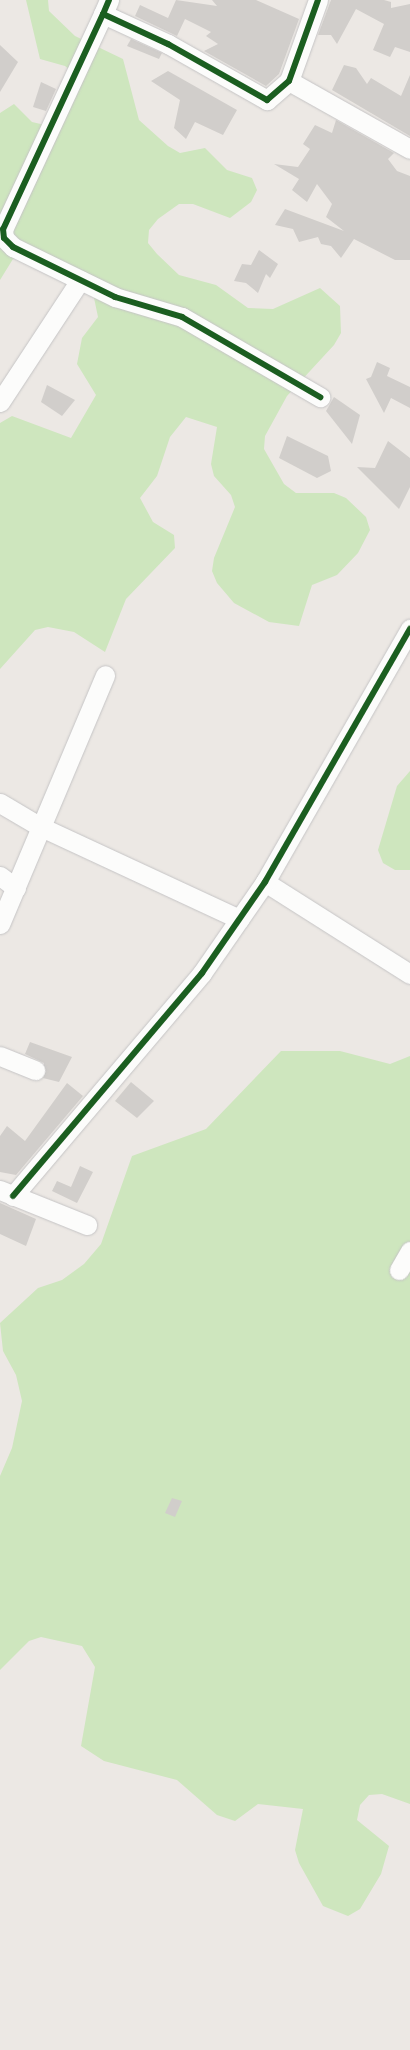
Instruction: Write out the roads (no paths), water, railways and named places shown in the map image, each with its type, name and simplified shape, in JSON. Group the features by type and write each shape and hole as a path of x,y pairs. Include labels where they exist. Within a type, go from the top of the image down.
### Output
{"street":[{"path":"318,0 289,81 267,100 106,7 2,233 13,247 115,297 182,317 320,396"},
{"path":"289,81 410,149"},
{"path":"0,402 80,280"},
{"path":"87,1225 7,1193 202,973 265,882 410,629"},
{"path":"0,924 105,675"},
{"path":"0,802 40,826 239,919"},
{"path":"0,876 16,888"},
{"path":"265,882 410,974"},
{"path":"0,1056 36,1070"},
{"path":"399,1270 410,1251"}]}
